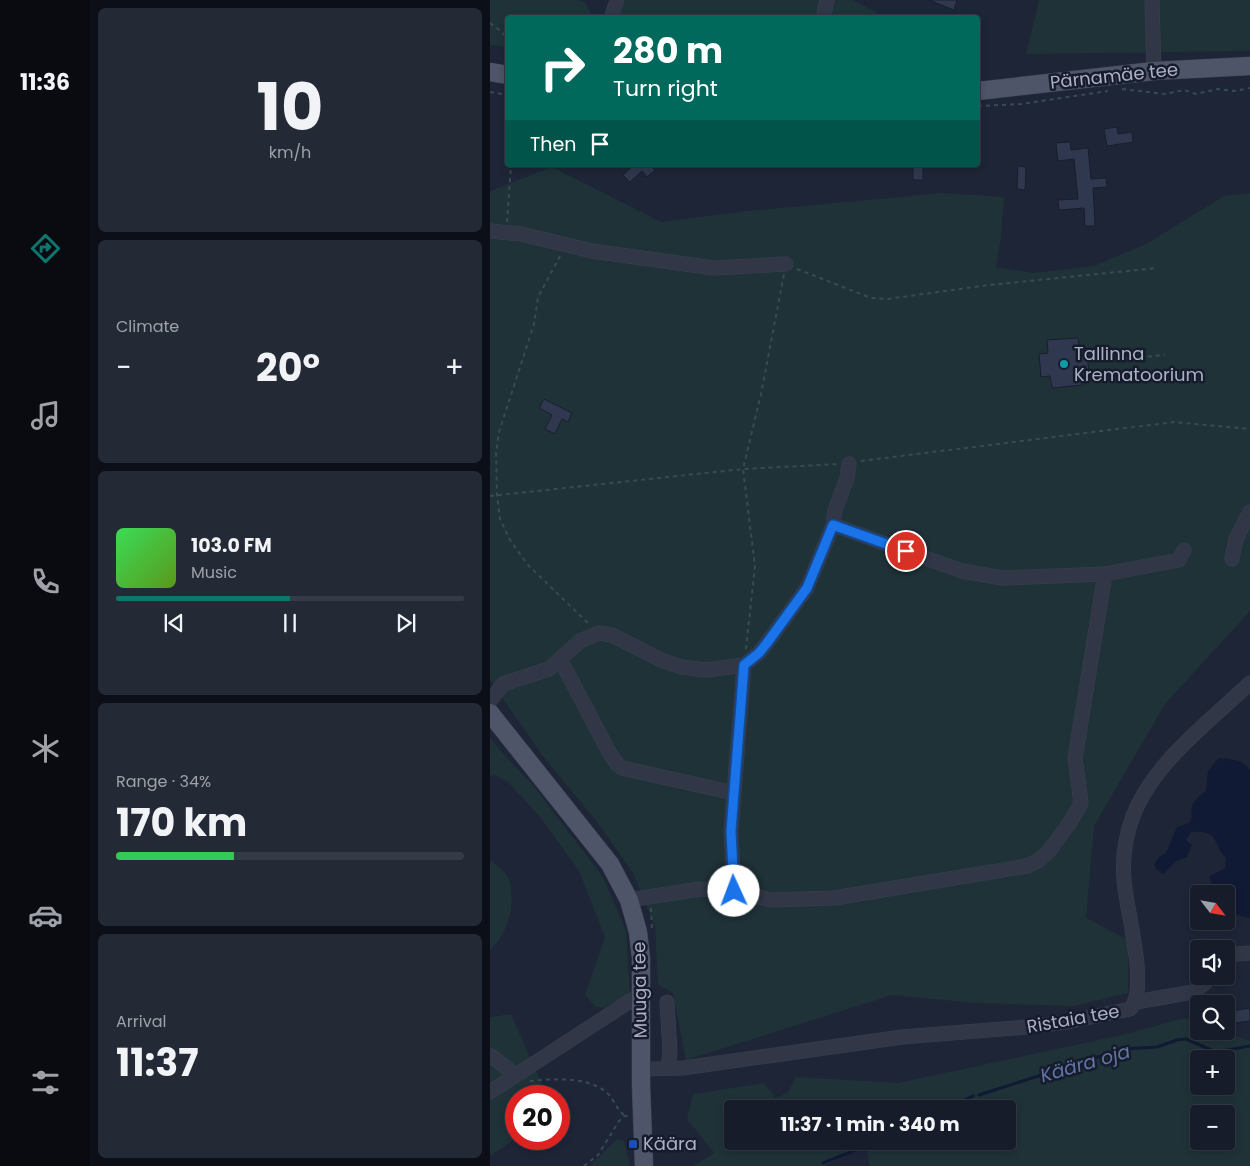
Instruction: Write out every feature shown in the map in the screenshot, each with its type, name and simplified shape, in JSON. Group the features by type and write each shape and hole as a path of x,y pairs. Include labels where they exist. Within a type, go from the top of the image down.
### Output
{"main road":[{"name":"Pärnamäe tee","path":"980,91 1154,71 1250,66"},
{"path":"490,72 505,74"},
{"name":"Muuga tee","path":"490,713 610,864 629,900 638,932 641,958 641,1069 644,1166"}],"street":[{"path":"612,15 617,0"},
{"path":"824,15 827,0"},
{"path":"1152,0 1154,71"},
{"path":"490,231 521,234 592,251 714,268 786,264"},
{"path":"490,701 503,684 549,669 580,641 599,633 612,635 660,660 681,667 706,670 744,665 759,653 807,588 833,525 835,510 846,478 848,464"},
{"path":"1232,559 1236,539 1250,512"},
{"path":"833,525 962,571 1002,578 1105,574 1179,560 1184,550"},
{"path":"629,900 700,889 734,891 771,900 834,898 1027,866 1039,860 1049,851 1072,821 1080,803 1075,758 1105,574"},
{"path":"560,659 609,752 622,768 734,793"},
{"path":"734,891 731,831 744,665"},
{"name":"Ristaia tee","path":"641,1069 683,1068 902,1037 1028,1027 1130,1009 1136,1002 1137,961 1124,879 1126,846 1133,817 1147,788 1161,768 1250,683"},
{"path":"1235,954 1250,953"},
{"path":"1136,1002 1193,992 1202,985"},
{"path":"490,1092 641,994"},
{"path":"667,1002 670,1051 668,1068"},
{"path":"490,1055 516,1076"}],"path":[{"path":"490,23 505,36"},
{"path":"1122,89 1165,94 1184,90 1196,94 1218,89 1234,91 1250,88"},
{"path":"980,106 1021,104 1114,90"},
{"path":"490,92 505,94"},
{"path":"506,233 511,167"},
{"path":"565,244 538,297 534,324 499,432 496,453 497,496 500,519 510,540 528,565 599,633"},
{"path":"744,665 755,566 743,470 761,394 786,264 871,298 887,300 990,284 1157,268"},
{"path":"1108,360 1165,354"},
{"path":"490,496 743,470 848,464 1174,422 1250,429"},
{"path":"651,897 652,937"},
{"path":"529,1081 554,1078 591,1084 606,1092 617,1110 625,1116 631,1116"},
{"path":"584,1166 598,1155 619,1121 625,1116"}],"shaded area":[{"path":"490,0 578,0 585,2 592,15 505,15 505,48 490,46"},
{"path":"625,0 853,0 880,15 620,15"},
{"path":"1039,0 1250,0 1250,51 1026,54"},
{"path":"552,167 661,222 748,211 943,193 1004,197 1001,237 996,267 1032,273 1094,266 1148,243 1224,196 1250,193 1250,611 1165,704 1094,826 1086,918 1128,940 1128,993 1074,1006 975,1003 892,995 686,1060 673,993 658,985 655,927 633,873 597,822 542,755 490,680 490,191"},
{"path":"490,738 532,784 603,877 626,931 630,994 604,1008 596,1007 585,995 605,937 579,871 541,818 509,783 493,774 490,777"},
{"path":"490,859 508,876 512,898 506,927 497,943 490,950"},
{"path":"511,1014 542,1085 505,1085 505,1146 490,1156 490,1017"},
{"path":"1185,1018 1190,1020 1190,1040 1235,1040 1235,1036 1250,1041 1250,1166 870,1166 866,1150 1016,1150 1016,1100 724,1100 724,1150 854,1150 825,1166 693,1166 714,1153 687,1119 693,1094 764,1083 776,1098 788,1092 796,1077 898,1083 1126,1034"},
{"path":"617,1139 624,1141 630,1166 590,1166"}],"water":[{"path":"1219,758 1240,762 1250,770 1250,918 1235,913 1235,885 1214,885 1211,883 1210,876 1225,868 1226,858 1211,835 1191,832 1186,840 1192,845 1187,857 1176,861 1164,874 1157,870 1154,865 1159,857 1166,853 1177,827 1189,823 1192,817 1192,805 1206,791 1208,771"}],"building":[{"path":"929,0 957,0 954,10"},
{"path":"1117,127 1118,134 1132,132 1133,142 1107,146 1104,129"},
{"path":"1070,142 1071,150 1088,148 1091,179 1106,178 1107,187 1093,188 1095,226 1085,226 1084,208 1059,210 1058,200 1078,199 1074,159 1058,161 1056,143"},
{"path":"1018,166 1026,167 1025,190 1017,189"},
{"path":"632,167 652,167 655,170 647,177 642,171 630,182 623,175"},
{"path":"913,167 923,167 923,180 913,180"},
{"name":"Tallinna Krematoorium","path":"1078,338 1080,349 1087,349 1089,374 1082,375 1083,385 1052,388 1050,376 1041,377 1039,354 1048,353 1047,340"},
{"path":"544,399 572,413 568,422 562,419 555,434 545,429 552,415 539,408"},
{"path":"1250,1008 1250,1021 1235,1023 1235,1010"}],"waterway":[{"name":"Käära oja","path":"979,1095 1123,1049 1157,1047 1186,1039 1216,1052 1250,1046"},
{"name":"Käära oja","path":"965,1100 973,1096"},
{"name":"Käära oja","path":"823,1163 856,1150"}],"place":[{"name":"Tallinna Krematoorium","path":"1064,364"},
{"name":"Käära","path":"633,1144"}],"route":[{"path":"734,891 731,831 744,665 759,653 807,588 833,525 906,551"}]}
